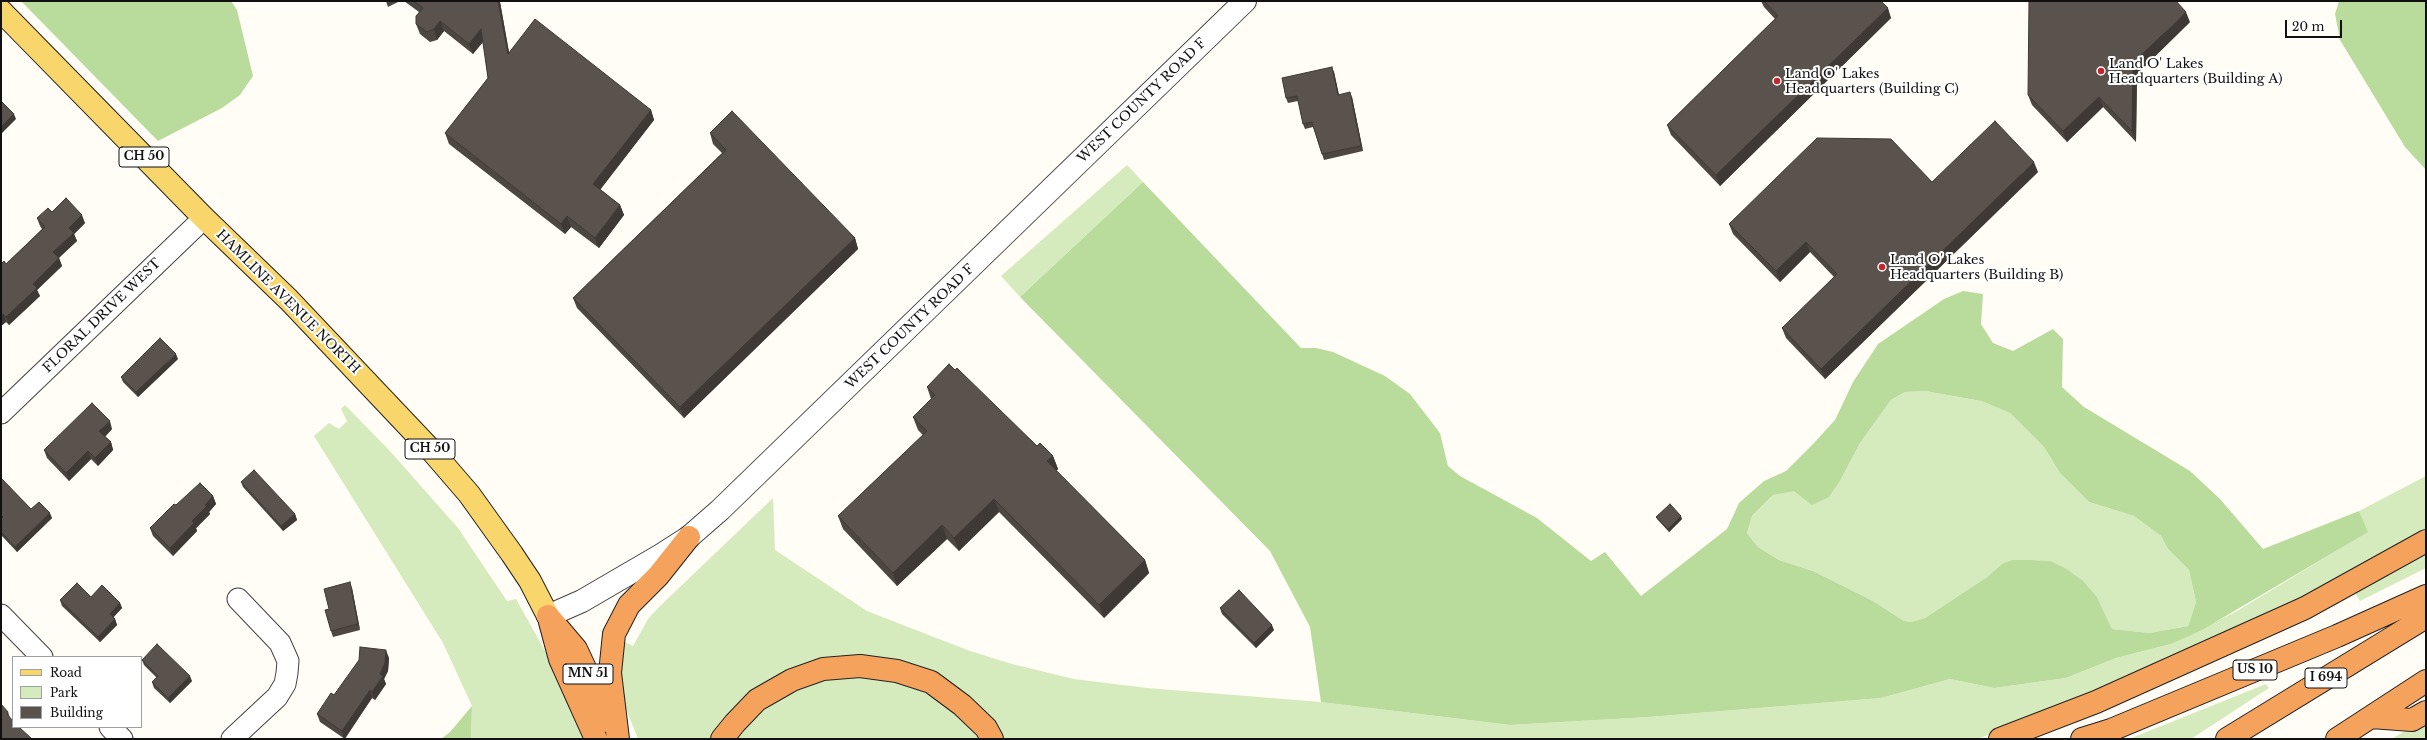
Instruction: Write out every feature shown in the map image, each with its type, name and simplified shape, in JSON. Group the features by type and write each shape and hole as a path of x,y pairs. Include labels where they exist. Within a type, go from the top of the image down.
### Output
{"highway":[{"path":"618,739 610,673 614,634 629,605 658,576 690,537"},
{"path":"2000,739 2096,702 2305,608 2426,541"},
{"name":"US 10","path":"2082,739 2111,730 2337,636 2426,596"},
{"name":"HAMLINE AVENUE NORTH","path":"548,616 560,659 596,739"},
{"name":"HAMLINE AVENUE NORTH","path":"548,616 576,650 618,739"},
{"name":"I 694","path":"2227,739 2426,617"},
{"path":"722,739 757,700 792,680 823,669 860,666 897,671 931,682 962,705 986,728 992,739"},
{"path":"2337,739 2426,681"},
{"path":"2371,717 2412,720 2426,712"}],"main road":[{"name":"HAMLINE AVENUE NORTH","path":"1,11 204,218 289,300 430,450 469,494 530,581 548,616"}],"street":[{"name":"WEST COUNTY ROAD F","path":"548,616 582,601 690,537 969,270 1245,1"},
{"name":"FLORAL DRIVE WEST","path":"1,413 204,218"},
{"path":"232,739 277,697 285,684 288,661 280,643 238,599"},
{"path":"1,615 41,656"},
{"path":"111,728 122,739"}],"green space":[{"path":"21,1 231,1 237,10 253,76 240,95 222,108 158,141"},
{"path":"2339,1 2426,1 2426,170 2405,147 2340,40 2335,14"},
{"path":"1127,165 1143,182 1020,297 1001,276"},
{"path":"1143,182 1301,348 1316,348 1333,352 1385,376 1410,394 1440,433 1448,466 1460,476 1537,518 1591,561 1605,552 1641,596 1727,529 1739,503 1764,481 1786,471 1813,444 1835,420 1853,382 1878,344 1944,299 1963,291 1983,294 1981,324 1993,343 2013,351 2053,329 2063,339 2062,387 2084,407 2190,471 2220,499 2263,549 2359,511 2368,532 2202,630 2171,644 2116,658 2066,678 1994,688 1950,679 1881,698 1649,717 1510,725 1321,702 1310,627 1270,551 1020,297","holes":["1925,391 1981,401 2010,413 2044,447 2060,473 2089,502 2134,516 2161,536 2168,549 2189,570 2196,602 2188,626 2150,633 2112,629 2097,597 2083,581 2065,568 2050,561 2032,560 2012,560 2003,563 1987,577 1925,618 1911,622 1904,621 1873,601 1813,571 1779,560 1758,547 1747,533 1752,516 1773,495 1794,491 1812,505 1829,497 1841,479 1860,443 1891,400 1905,392"]},
{"path":"1925,391 1981,401 2010,413 2044,447 2060,473 2089,502 2134,516 2161,536 2168,549 2189,570 2196,602 2188,626 2150,633 2112,629 2097,597 2050,561 2032,560 2012,560 2003,563 1987,577 1925,618 1911,622 1904,621 1873,601 1813,571 1779,560 1758,547 1747,533 1752,516 1773,495 1841,479 1860,443 1891,400 1905,392"},
{"path":"345,405 390,451 458,528 507,601 516,599 544,649 585,739 471,739 472,706 443,643 314,436 329,423 339,429 347,421 341,409"},
{"path":"2426,476 2426,533 2292,605 2017,725 1977,739 1002,739 879,657 743,699 728,714 710,739 638,739 620,694 620,645 625,642 633,646 648,619 659,607 773,498 775,550 867,611 970,651 1012,664 1074,679 1147,688 1321,702 1510,725 1649,717 1881,698 1950,679 1994,688 2066,678 2116,658 2171,644 2237,611 2367,532 2359,511"},
{"path":"2426,555 2426,568 2360,601 2355,593"},
{"path":"850,676 878,678 904,683 939,700 958,715 979,739 733,739 753,718 785,695 827,680"},
{"path":"2266,684 2269,688 2191,739 2129,739"},
{"path":"472,706 471,739 441,739 450,732"},
{"path":"2426,720 2426,739 2392,739 2403,732"}],"building":[{"path":"414,1 498,1 508,54 535,19 651,110 593,184 620,205 595,238 567,216 561,224 445,133 488,78 481,29 469,44 440,21 434,29 427,32 416,24 416,16 423,8"},
{"name":"Land O' Lakes Headquarters (Building C)","path":"1764,1 1881,1 1888,8 1716,175 1667,125 1778,16"},
{"name":"Land O' Lakes Headquarters (Building A)","path":"2029,1 2176,1 2186,12 2133,63 2132,131 2099,97 2063,131 2028,95"},
{"path":"1332,67 1338,95 1350,92 1361,146 1322,154 1312,122 1303,124 1297,96 1286,98 1282,78"},
{"path":"1,101 14,114 1,127"},
{"path":"732,111 855,238 680,407 573,298 726,150 710,133"},
{"name":"Land O' Lakes Headquarters (Building B)","path":"1995,121 2034,162 1821,369 1782,328 1837,274 1806,242 1776,271 1729,224 1817,138 1891,139 1932,182"},
{"path":"66,198 82,215 69,228 74,233 53,252 59,258 33,284 37,288 6,317 3,314 1,315 1,264 4,261 6,264 45,227 37,218 48,208 52,212"},
{"path":"160,338 176,354 136,392 121,377"},
{"path":"949,364 955,370 957,368 1037,446 1040,443 1053,456 1047,461 1145,560 1099,605 994,499 954,538 942,525 893,573 838,516 927,431 913,417 935,395 927,387"},
{"path":"92,403 110,421 99,431 111,442 95,458 88,451 66,473 44,450"},
{"path":"254,470 295,514 281,526 241,482"},
{"path":"1,479 31,509 39,502 50,513 15,547 1,532 1,519 3,517 1,515"},
{"path":"200,483 213,496 205,505 207,506 192,521 194,523 170,548 150,528 174,504 176,505"},
{"path":"1670,504 1681,516 1668,529 1656,517"},
{"path":"350,582 358,624 331,631 325,610 329,609 324,589"},
{"path":"77,583 91,597 102,585 120,603 110,614 115,619 98,637 60,600"},
{"path":"1239,590 1272,625 1254,643 1220,608"},
{"path":"157,644 190,676 168,698 152,682 158,676 142,660"},
{"path":"360,647 386,650 385,663 380,674 383,676 372,692 370,690 342,731 317,714 331,693 334,695 359,660"},
{"path":"1,704 12,720 12,728 20,728 32,739 1,739"}],"place":[{"name":"Land O' Lakes Headquarters (Building A)","path":"2101,71"},
{"name":"Land O' Lakes Headquarters (Building C)","path":"1777,81"},
{"name":"Land O' Lakes Headquarters (Building B)","path":"1882,267"}]}
